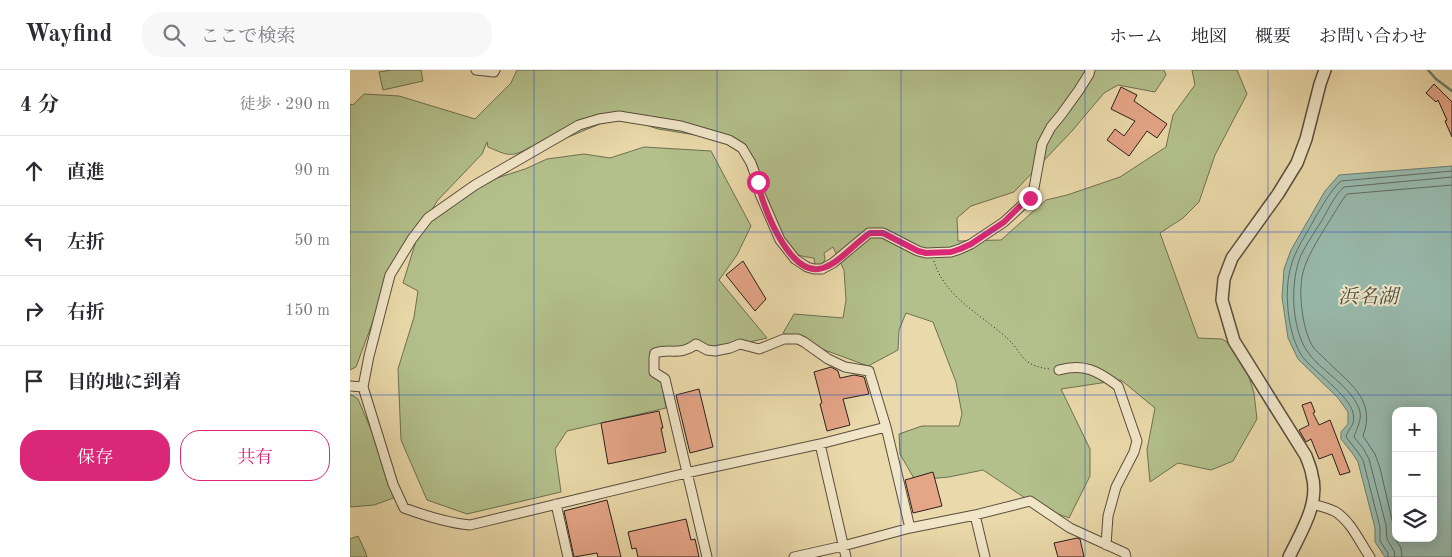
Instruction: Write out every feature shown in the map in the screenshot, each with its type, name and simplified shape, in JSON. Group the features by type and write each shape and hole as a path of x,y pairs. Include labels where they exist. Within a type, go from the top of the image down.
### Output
{"street":[{"path":"476,70 494,72 495,70"},
{"path":"886,427 470,525 454,524 404,508 393,484 363,387 390,275 412,239 428,218 475,185 579,125 619,116 681,126 729,140 742,148 751,164 758,182 760,194 780,240 792,256 807,267 822,268 833,263 870,233 883,233 918,251 932,253 951,252 966,246 1004,222 1030,198 1034,188 1042,144 1051,127 1079,90 1090,70"},
{"path":"1289,557 1312,504 1314,490 1313,475 1306,456 1234,341 1222,300 1224,279 1232,258 1278,194 1297,163 1306,139 1320,84 1326,70"},
{"path":"707,557 665,378 654,372 655,353 686,350 696,344 707,350 715,351 740,344 759,349 784,339 798,338 844,367 869,371 886,427 910,528"},
{"path":"1058,370 1072,366 1088,368 1118,386 1137,441 1134,452 1116,488 1108,516 1106,544"},
{"path":"350,386 363,387"},
{"path":"820,444 846,557"},
{"path":"794,557 1030,501 1070,528 1125,553 1126,557"},
{"path":"556,504 568,557"},
{"path":"1312,504 1334,511 1350,524 1359,542 1370,557"},
{"path":"975,515 984,557"}],"path":[{"path":"932,253 940,278 954,294 1011,342 1027,361 1039,368 1058,370"}],"green space":[{"path":"421,70 423,81 383,90 379,72"},
{"path":"517,70 1164,70 1166,75 1155,92 1118,85 1104,93 1072,131 1014,192 971,206 957,218 958,241 1001,240 1046,200 1120,177 1166,147 1173,115 1195,85 1192,70 1237,70 1247,94 1215,155 1199,202 1183,218 1160,233 1198,338 1222,339 1241,351 1254,393 1257,419 1233,461 1211,470 1178,463 1150,482 1147,450 1155,408 1121,380 1061,389 1090,449 1090,476 1069,518 1037,506 983,470 949,477 915,480 900,454 899,434 922,426 959,426 962,414 956,382 933,322 906,313 899,330 898,350 868,366 783,333 794,314 843,318 846,300 844,270 833,247 824,253 825,260 816,271 814,258 791,251 780,235 747,151 715,135 712,130 700,127 702,136 658,129 619,116 530,153 529,148 513,154 504,153 488,147 487,142 482,154 438,200 390,275 356,367 350,370 350,104 353,105 364,94 399,96 475,119 511,83"},
{"path":"644,147 711,151 751,226 737,255 719,280 767,338 719,349 707,345 650,351 650,373 661,381 666,408 567,431 555,449 561,492 467,514 427,500 401,440 398,369 414,317 418,291 403,283 420,228 475,185 525,169 547,159 584,154 610,158"},
{"path":"350,394 358,399 399,496 374,505 350,507"},
{"path":"358,536 367,557 350,557 350,539"}],"water":[{"name":"浜名湖","path":"1452,166 1452,557 1385,557 1375,542 1375,528 1358,462 1341,439 1341,432 1348,424 1348,412 1338,398 1298,359 1288,338 1282,297 1284,269 1291,250 1325,191 1339,175"}],"building":[{"path":"1434,84 1452,102 1452,137 1438,100 1436,102 1426,93"},
{"path":"1121,87 1137,95 1134,101 1167,124 1157,138 1147,131 1129,156 1107,140 1115,129 1124,136 1135,121 1111,109"},
{"path":"743,261 766,299 755,311 726,275"},
{"path":"831,367 838,371 840,378 854,375 864,377 869,394 843,399 850,425 827,431 814,372"},
{"path":"699,389 713,447 690,453 676,395"},
{"path":"1311,402 1315,412 1313,413 1319,425 1330,420 1350,472 1340,475 1332,454 1319,459 1311,439 1306,442 1299,430 1309,425 1302,405"},
{"path":"659,411 666,452 608,464 601,423"},
{"path":"933,472 942,506 913,513 905,480"},
{"path":"607,500 621,557 598,557 597,553 574,557 564,511"},
{"path":"686,519 691,540 695,539 699,557 638,557 636,548 632,549 628,532"},
{"path":"1080,539 1084,557 1058,557 1054,543"}],"waterway":[{"path":"1428,70 1436,79 1452,91"}],"route":[{"path":"758,182 760,194 780,240 790,254 807,267 814,269 833,263 870,233 883,233 918,251 926,253 951,252 971,244 1004,222 1030,198"}]}
